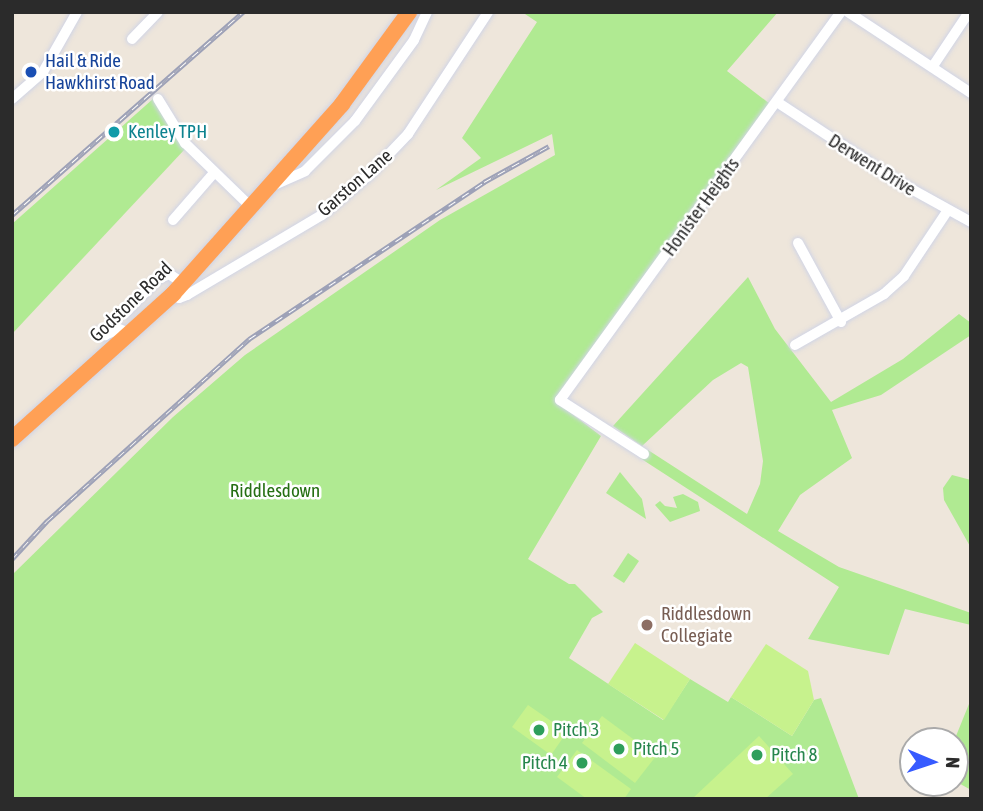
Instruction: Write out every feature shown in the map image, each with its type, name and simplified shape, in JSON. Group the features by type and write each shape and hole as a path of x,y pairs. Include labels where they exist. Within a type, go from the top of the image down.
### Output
{"highway":[{"name":"Godstone Road","path":"12,439 178,288 271,187 342,104 410,12"}],"street":[{"path":"15,92 43,72 77,12"},
{"path":"132,39 158,12"},
{"name":"Godstone Road","path":"271,187 306,171 355,121 414,40 427,12"},
{"name":"Garston Lane","path":"125,313 158,279 169,274 178,288 177,298 187,295 322,215 369,175 408,134 488,12"},
{"name":"Honister Heights","path":"644,454 560,400 841,12"},
{"path":"848,12 971,93"},
{"path":"933,66 969,12"},
{"path":"158,99 185,143 213,174 252,208"},
{"name":"Derwent Drive","path":"777,102 971,222"},
{"path":"173,220 213,174"},
{"path":"795,345 841,322 904,276 948,210"},
{"path":"799,243 841,322"},
{"path":"99,332 105,335 118,329 129,333"}],"green space":[{"name":"Riddlesdown","path":"522,12 778,12 727,71 770,104 555,401 601,436 528,559 569,584 575,584 603,612 592,618 569,658 663,720 690,679 728,702 731,697 792,736 814,700 821,698 859,799 12,799 12,575 173,417 245,355 440,220 555,155 552,134 436,190 481,158 462,138 537,22"},
{"path":"154,98 185,149 12,334 12,224"},
{"path":"748,277 775,329 831,402 903,359 959,314 971,323 971,335 881,395 832,410 852,458 800,495 778,531 839,567 971,613 971,625 905,609 889,655 808,639 839,587 640,458 648,450 747,514 760,484 763,461 748,367 741,363 713,380 642,446 613,426"},
{"path":"620,472 642,499 646,519 606,493"},
{"path":"952,475 971,480 971,548 944,500 943,488"},
{"path":"683,494 698,502 700,511 670,522 655,505 660,501 665,506 677,508 673,497"},
{"path":"628,553 639,561 624,583 613,576"},
{"path":"635,643 690,679 664,720 608,684"},
{"path":"766,644 808,671 814,700 792,736 731,697"},
{"path":"971,699 971,790 969,727 960,727"},
{"name":"Pitch 3","path":"528,705 567,732 551,755 512,727"},
{"name":"Pitch 5","path":"602,716 656,756 635,783 582,743"},
{"name":"Pitch 8","path":"759,736 793,774 765,799 692,799"},
{"name":"Pitch 4","path":"577,750 631,789 624,799 587,799 557,777"}],"railway":[{"path":"12,215 243,12"},
{"path":"12,559 47,521 249,339 484,182 549,146"}],"place":[{"name":"Hail & Ride Hawkhirst Road","path":"31,72"},
{"name":"Kenley TPH","path":"114,132"},
{"name":"Riddlesdown Collegiate","path":"647,625"},
{"name":"Pitch 3","path":"539,730"},
{"name":"Pitch 5","path":"619,749"},
{"name":"Pitch 8","path":"757,755"},
{"name":"Pitch 4","path":"582,763"}]}
